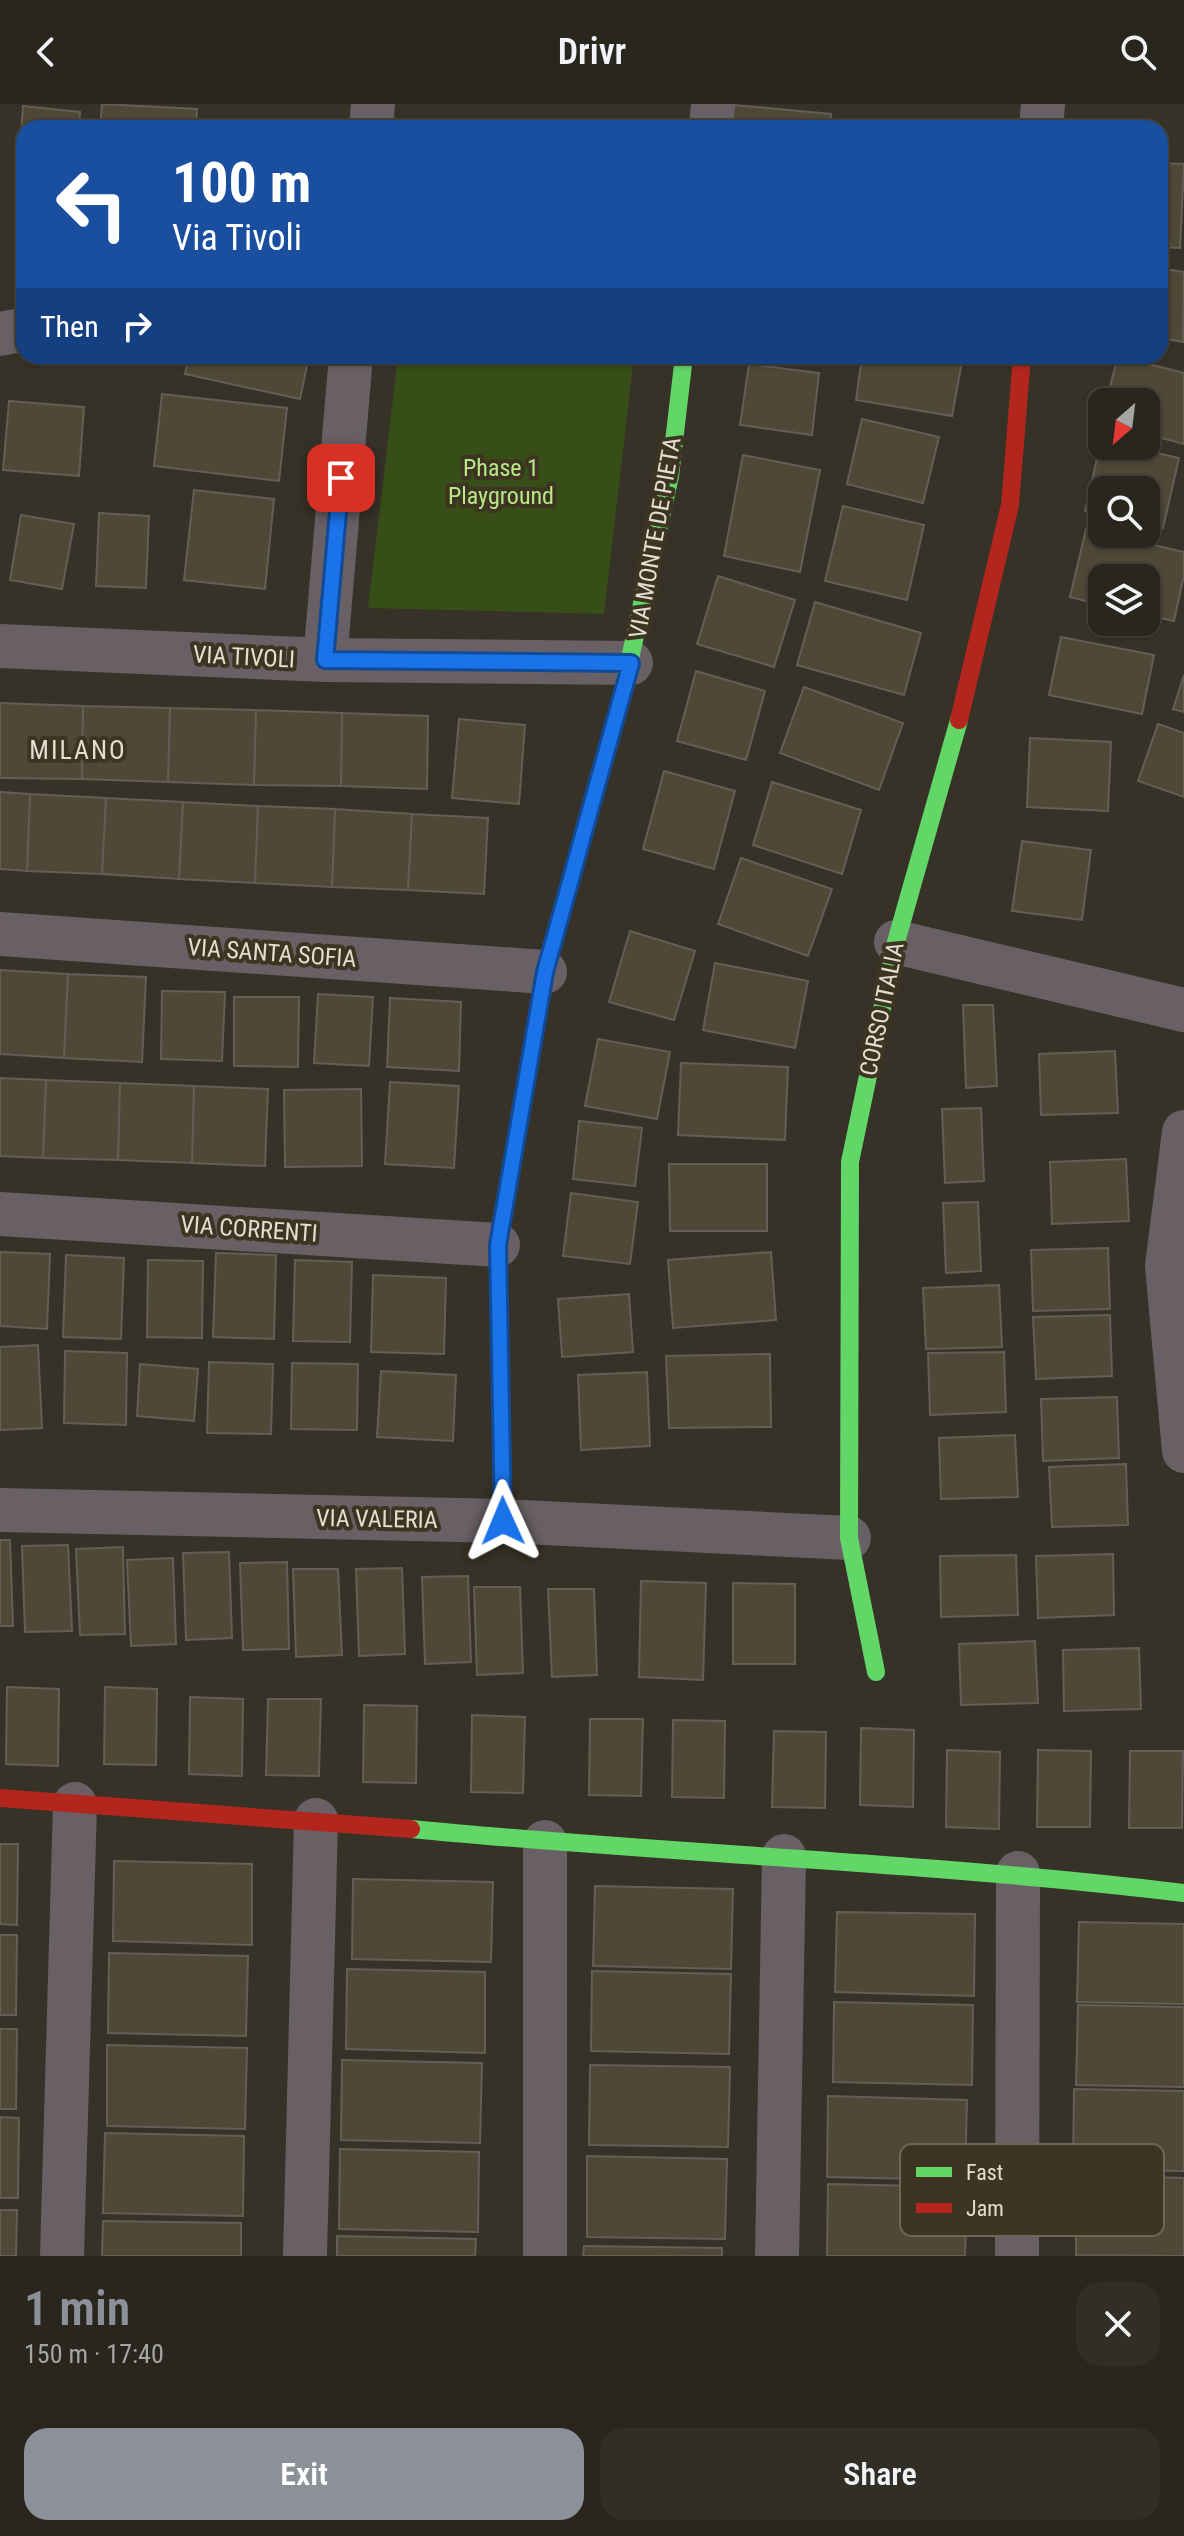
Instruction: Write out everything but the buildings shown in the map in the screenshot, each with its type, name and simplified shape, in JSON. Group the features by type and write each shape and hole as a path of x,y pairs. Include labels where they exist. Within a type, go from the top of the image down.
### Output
{"street":[{"path":"325,660 350,364"},
{"name":"VIA MONTE DE PIETA","path":"503,1521 498,1245 545,972 631,663 670,476 683,364"},
{"name":"CORSO ITALIA","path":"876,1672 849,1538 850,1162 896,942 945,776 1010,505 1021,364"},
{"name":"VIA TIVOLI","path":"0,646 325,660 631,663"},
{"name":"VIA SANTA SOFIA","path":"0,934 545,972"},
{"path":"896,942 1184,1010"},
{"path":"1184,1132 1167,1266 1184,1451"},
{"name":"VIA CORRENTI","path":"0,1214 498,1245"},
{"name":"VIA VALERIA","path":"0,1510 503,1521 849,1538"},
{"path":"0,1798 316,1820 545,1842 1018,1873 1184,1893"},
{"path":"62,2256 75,1804"},
{"path":"305,2256 316,1820"},
{"path":"545,1842 545,2256"},
{"path":"777,2256 784,1856"},
{"path":"1017,2144 1018,1873"},
{"path":"1017,2236 1017,2256"}],"green space":[{"name":"Phase 1 Playground","path":"397,364 633,364 604,614 368,608"}],"traffic: fast":[{"path":"622,695 670,476 683,364"},
{"path":"876,1672 849,1538 850,1162 896,942 959,720"},
{"path":"503,1521 498,1245 535,1031"},
{"path":"411,1829 991,1873 1184,1893"}],"traffic: jam":[{"path":"959,720 1010,505 1021,364"},
{"path":"535,1031 545,972 622,695"},
{"path":"0,1798 411,1829"}],"district":[{"name":"MILANO","path":"78,750"}],"route":[{"path":"341,478 325,660 631,663 545,972 498,1245 503,1521"}]}
